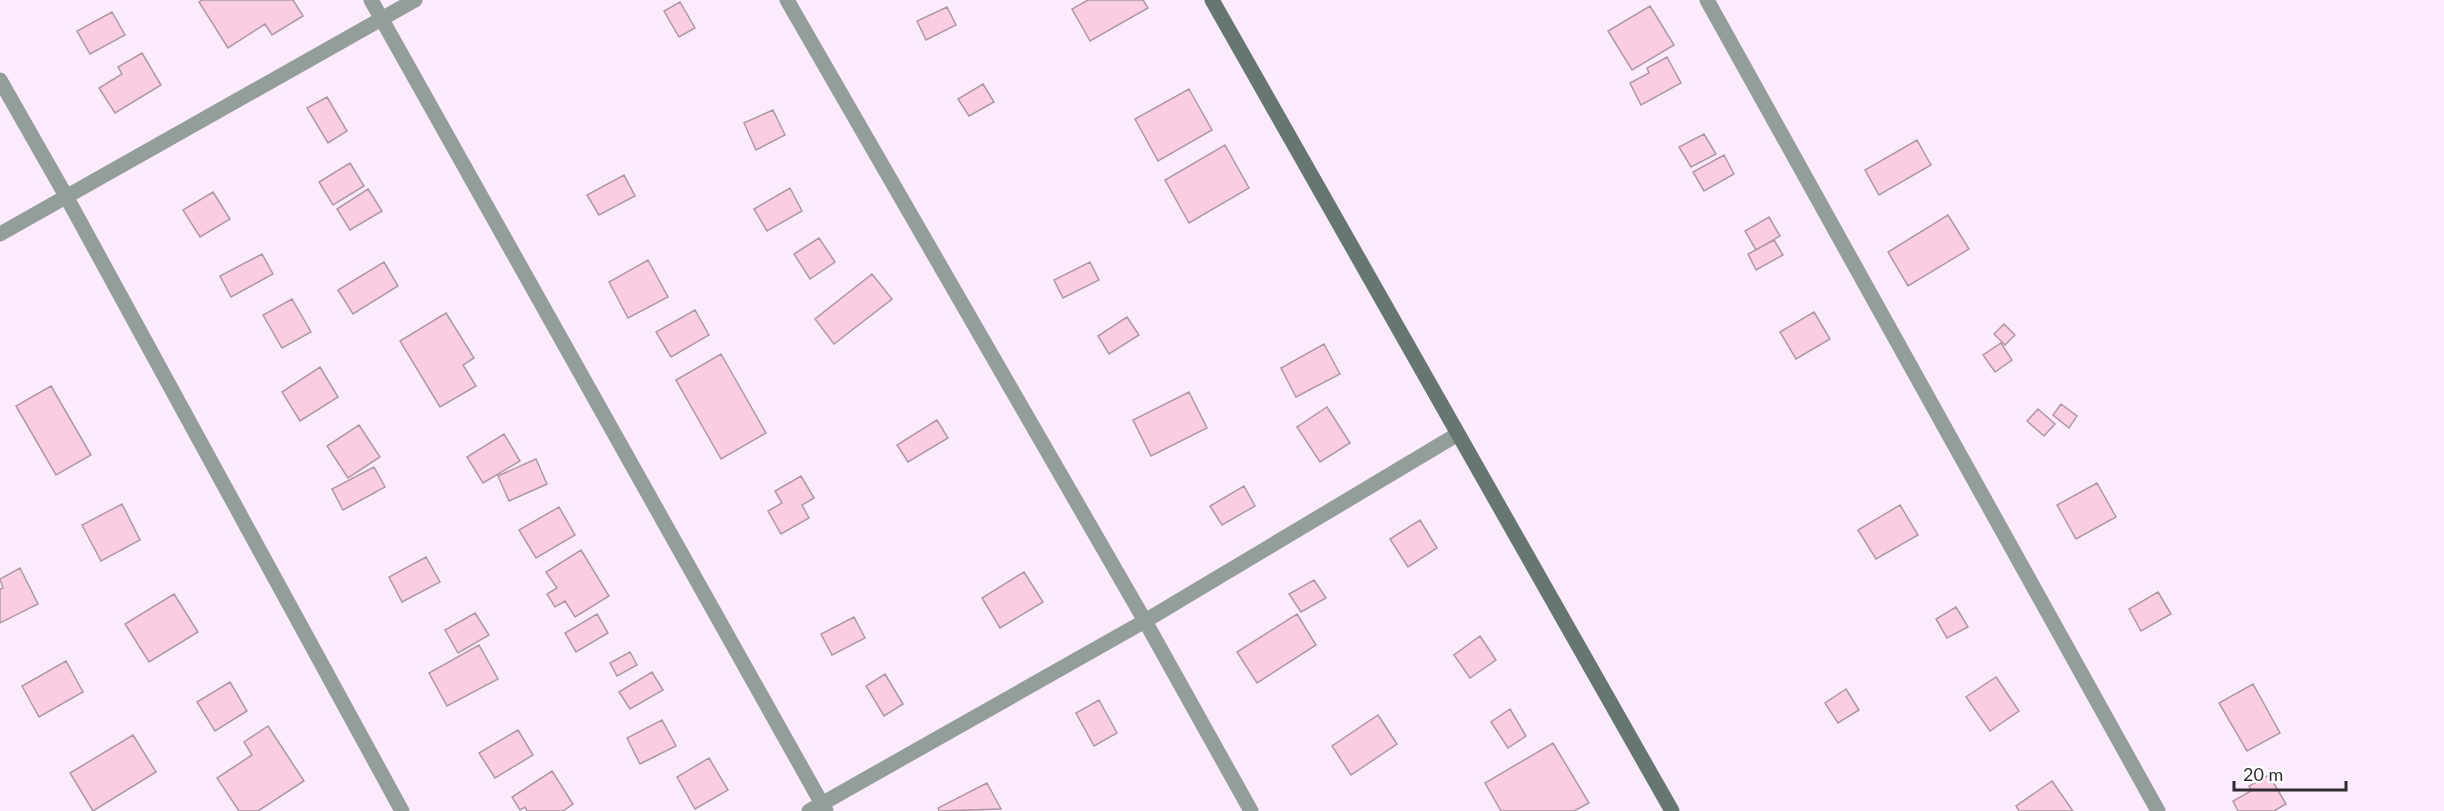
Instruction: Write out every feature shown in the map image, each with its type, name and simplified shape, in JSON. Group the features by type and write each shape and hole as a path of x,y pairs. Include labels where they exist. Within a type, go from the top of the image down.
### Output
{"main road":[{"path":"1212,0 1672,811"}],"street":[{"path":"371,0 819,809 1145,621 1458,434"},
{"path":"0,234 416,0"},
{"path":"787,0 1145,621 1251,811"},
{"path":"1707,0 2158,811"},
{"path":"0,80 66,196 402,811"}],"building":[{"path":"202,0 293,0 303,16 272,35 265,24 228,48 199,2"},
{"path":"1088,0 1143,0 1148,8 1090,41 1072,9"},
{"path":"680,2 695,28 679,37 664,11"},
{"path":"1650,6 1674,45 1632,70 1608,31"},
{"path":"947,7 956,25 926,40 917,21"},
{"path":"112,12 125,35 90,54 77,31"},
{"path":"142,53 161,85 115,113 99,88 122,74 118,67"},
{"path":"1667,57 1681,83 1641,105 1630,83 1649,73 1647,68"},
{"path":"983,84 994,102 969,116 958,99"},
{"path":"1189,89 1212,130 1158,161 1135,119"},
{"path":"327,97 347,131 328,143 307,108"},
{"path":"773,110 785,135 756,150 744,123"},
{"path":"1704,134 1716,154 1691,167 1679,147"},
{"path":"1917,140 1931,165 1879,195 1865,170"},
{"path":"1225,145 1249,188 1189,223 1165,180"},
{"path":"1724,155 1734,174 1704,191 1693,172"},
{"path":"350,163 364,186 333,205 319,182"},
{"path":"624,175 635,196 599,215 587,195"},
{"path":"790,188 802,211 767,231 754,209"},
{"path":"368,189 382,211 350,230 337,209"},
{"path":"213,192 230,219 200,237 183,210"},
{"path":"1948,215 1969,249 1908,286 1888,252"},
{"path":"1769,217 1780,236 1756,250 1745,231"},
{"path":"819,238 835,262 810,279 794,254"},
{"path":"1774,240 1783,255 1756,270 1748,254"},
{"path":"262,254 273,274 231,297 220,276"},
{"path":"648,260 668,297 628,318 609,282"},
{"path":"384,262 398,286 353,314 338,290"},
{"path":"1090,262 1099,280 1063,298 1054,280"},
{"path":"872,274 892,299 834,344 815,319"},
{"path":"292,299 311,332 282,348 263,315"},
{"path":"695,310 709,335 671,357 656,332"},
{"path":"1814,312 1830,339 1796,359 1780,332"},
{"path":"446,313 474,358 463,365 476,386 440,407 400,341"},
{"path":"1127,317 1139,335 1109,354 1098,336"},
{"path":"2004,324 2015,335 2005,345 1994,334"},
{"path":"2001,343 2012,360 1995,372 1983,355"},
{"path":"1324,344 1340,374 1296,397 1281,368"},
{"path":"721,354 766,433 721,459 676,380"},
{"path":"320,367 338,397 300,421 282,392"},
{"path":"51,386 91,455 56,475 16,406"},
{"path":"1189,392 1207,428 1151,456 1133,420"},
{"path":"2061,404 2077,416 2069,428 2053,415"},
{"path":"1327,407 1350,443 1320,462 1297,427"},
{"path":"2038,409 2055,424 2044,436 2027,421"},
{"path":"937,420 948,438 908,462 897,445"},
{"path":"359,425 380,457 348,478 327,446"},
{"path":"504,434 520,461 483,483 467,457"},
{"path":"536,459 547,484 509,501 498,476"},
{"path":"374,467 385,487 343,510 332,489"},
{"path":"801,476 814,498 802,505 809,518 781,534 768,511 782,503 775,491"},
{"path":"2097,483 2116,517 2076,539 2057,505"},
{"path":"1244,486 1255,506 1222,525 1210,506"},
{"path":"122,504 140,540 101,561 82,525"},
{"path":"1900,505 1918,535 1876,559 1858,530"},
{"path":"559,507 575,535 536,558 519,530"},
{"path":"1420,520 1437,548 1408,567 1390,539"},
{"path":"581,550 609,596 575,617 565,601 555,607 547,594 557,588 546,572"},
{"path":"426,557 440,582 402,602 389,577"},
{"path":"20,568 38,604 0,623 0,589 3,588 0,579"},
{"path":"1024,572 1043,602 1000,628 982,598"},
{"path":"1314,580 1326,598 1301,612 1289,594"},
{"path":"2158,592 2171,614 2141,631 2129,609"},
{"path":"174,594 198,632 149,662 125,624"},
{"path":"1956,607 1968,627 1947,638 1936,619"},
{"path":"475,613 489,635 458,653 445,630"},
{"path":"597,614 608,633 576,652 565,633"},
{"path":"1297,614 1316,645 1257,683 1237,652"},
{"path":"854,617 865,638 832,655 821,634"},
{"path":"1480,636 1496,660 1470,678 1454,655"},
{"path":"479,645 498,679 447,706 429,673"},
{"path":"630,652 637,665 617,676 610,663"},
{"path":"66,661 83,692 39,717 22,686"},
{"path":"652,672 663,690 630,709 619,692"},
{"path":"885,674 903,704 884,716 866,686"},
{"path":"1996,677 2019,711 1990,731 1966,697"},
{"path":"230,682 247,711 215,731 197,702"},
{"path":"2253,684 2280,733 2247,751 2219,703"},
{"path":"1846,689 1859,710 1838,723 1825,703"},
{"path":"1099,700 1117,733 1094,746 1076,713"},
{"path":"1510,709 1526,736 1508,748 1491,722"},
{"path":"1378,715 1397,744 1351,775 1332,746"},
{"path":"662,720 676,746 640,764 627,738"},
{"path":"268,726 304,781 258,811 239,811 217,778 252,755 244,742"},
{"path":"518,730 533,755 495,778 479,753"},
{"path":"133,735 156,772 93,811 70,773"},
{"path":"1553,743 1589,803 1574,811 1501,811 1485,783"},
{"path":"709,758 728,790 695,809 677,777"},
{"path":"552,771 573,804 563,811 527,811 525,807 520,810 512,797"},
{"path":"2269,775 2286,804 2274,811 2238,811 2233,801 2251,791 2249,786"},
{"path":"2052,781 2073,811 2019,811 2016,806"},
{"path":"987,783 1001,809 939,811 938,808"}]}
